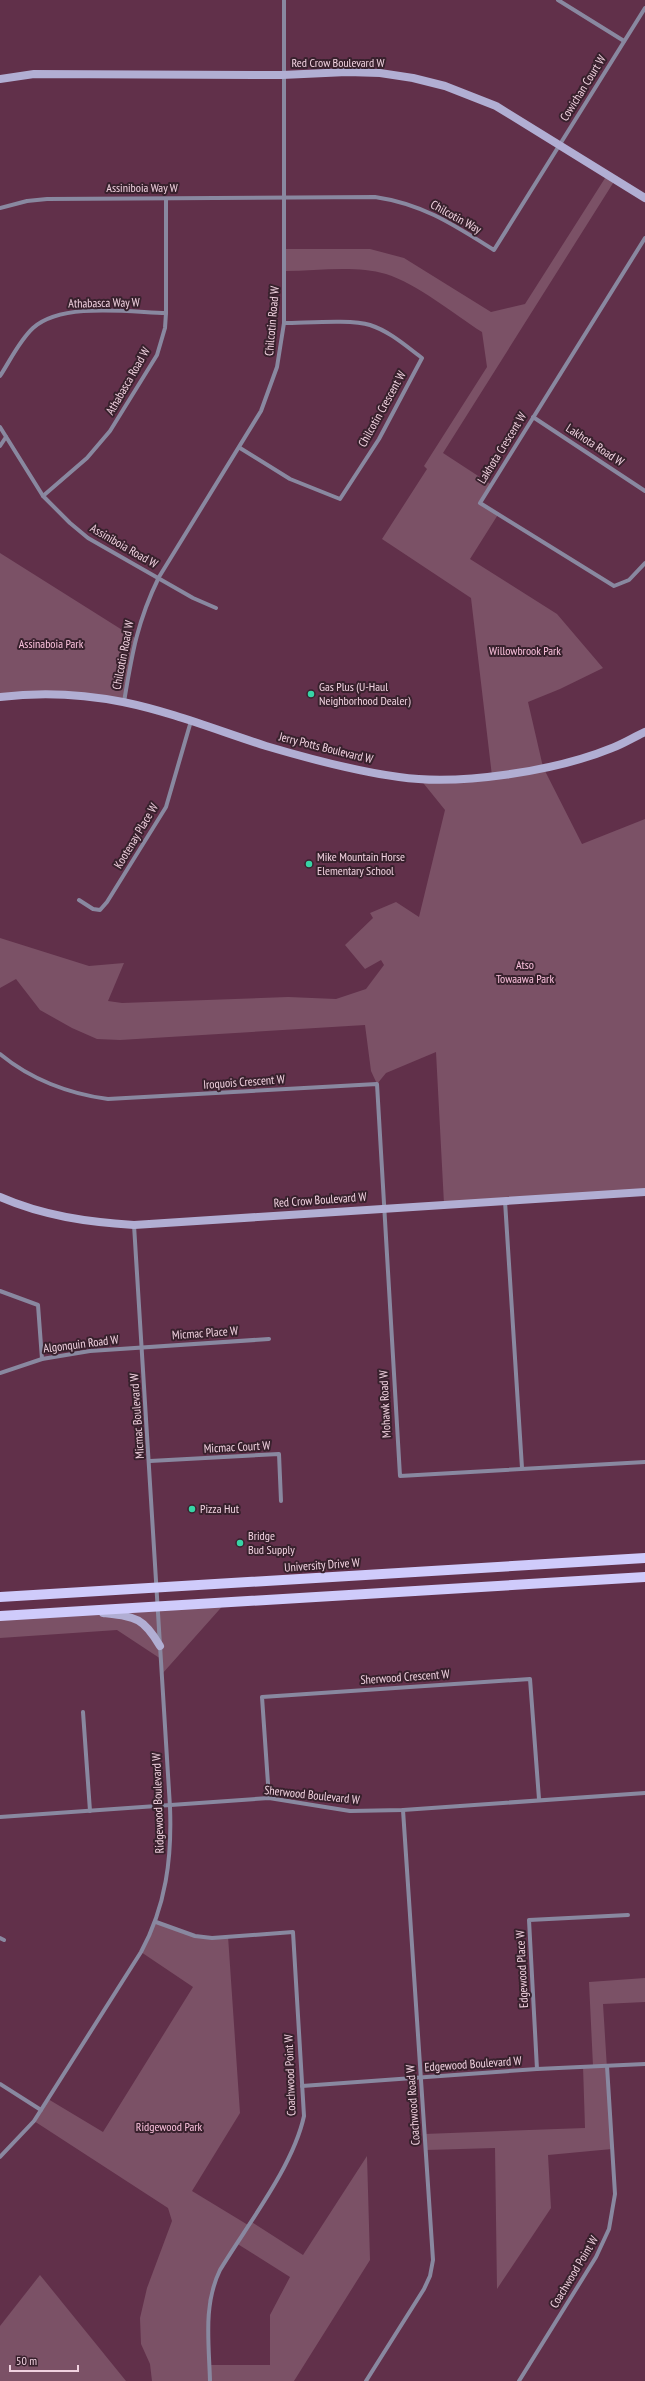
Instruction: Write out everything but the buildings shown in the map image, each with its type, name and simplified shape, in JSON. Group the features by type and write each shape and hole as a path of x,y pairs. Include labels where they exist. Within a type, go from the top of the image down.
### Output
{"main road":[{"name":"University Drive W","path":"0,1597 645,1558"},
{"path":"0,1616 158,1605 645,1577"}],"street":[{"name":"Chilcotin Road W","path":"124,702 140,618 159,578 240,448 261,411 277,367 284,322 285,196 282,75 284,0"},
{"path":"558,0 624,41"},
{"name":"Cowichan Court W","path":"559,145 645,8"},
{"name":"Red Crow Boulevard W","path":"0,79 34,74 282,75 373,73 413,78 451,88 496,106 645,198"},
{"name":"Chilcotin Way","path":"285,196 375,197 400,201 443,218 494,250 559,145"},
{"name":"Assiniboia Way W","path":"0,208 21,202 47,199 166,199 285,196"},
{"name":"Athabasca Road W","path":"43,496 73,472 101,444 157,355 165,328 166,313 166,199"},
{"name":"Lakhota Crescent W","path":"645,238 480,503 614,586 629,580 645,564"},
{"name":"Athabasca Way W","path":"0,376 32,329 55,315 89,312 166,313"},
{"name":"Chilcotin Crescent W","path":"240,448 290,479 340,499 379,439 422,358 396,339 370,325 356,322 284,322"},
{"name":"Lakhota Road W","path":"533,418 645,491"},
{"name":"Assiniboia Road W","path":"0,427 43,496 88,538 193,598 216,608"},
{"path":"0,446 6,437"},
{"name":"Jerry Potts Boulevard W","path":"0,697 75,696 124,702 361,771 420,779 467,779 511,774 582,759 612,748 645,732"},
{"name":"Kootenay Place W","path":"78,900 93,909 100,910 107,902 166,807 190,721"},
{"name":"Iroquois Crescent W","path":"0,1054 22,1069 66,1091 108,1099 377,1084 384,1208"},
{"name":"Red Crow Boulevard W","path":"0,1197 28,1208 68,1218 95,1223 134,1225 645,1192"},
{"path":"505,1201 522,1468"},
{"name":"Mohawk Road W","path":"384,1208 400,1476 645,1462"},
{"name":"Micmac Boulevard W","path":"134,1225 158,1605"},
{"path":"0,1291 38,1305 42,1359"},
{"name":"Micmac Place W","path":"142,1347 269,1339"},
{"name":"Algonquin Road W","path":"0,1373 42,1359 90,1351 142,1347"},
{"name":"Micmac Court W","path":"150,1462 279,1454 281,1501"},
{"name":"Ridgewood Boulevard W","path":"0,2157 34,2121 141,1952 156,1922 164,1896 171,1854 170,1806 158,1605"},
{"path":"85,1610 138,1620 151,1629 160,1646"},
{"name":"Sherwood Crescent W","path":"269,1798 262,1697 530,1679 539,1799"},
{"path":"83,1712 90,1811"},
{"name":"Sherwood Boulevard W","path":"0,1817 269,1798 350,1810 403,1810 539,1799 645,1793"},
{"name":"Coachwood Road W","path":"366,2381 424,2289 430,2276 432,2260 403,1810"},
{"name":"Edgewood Place W","path":"537,2069 529,1920 628,1915"},
{"name":"Coachwood Point W","path":"156,1922 195,1936 212,1938 293,1932 304,2116 296,2145 220,2270 212,2287 208,2304 210,2381"},
{"name":"Edgewood Boulevard W","path":"302,2086 537,2069 645,2064"},
{"name":"Coachwood Point W","path":"518,2381 596,2257 609,2229 615,2194 607,2066"},
{"path":"0,2084 41,2110"}],"green space":[{"name":"Atso Towaawa Park","path":"607,175 615,180 443,453 492,485 480,503 499,513 470,559 557,614 603,668 560,689 528,702 543,767 582,844 645,819 645,1192 444,1204 436,1052 386,1073 377,1084 371,1071 365,1025 120,1040 97,1039 72,1028 40,1010 16,979 0,988 0,938 89,966 124,963 108,1001 122,1003 288,997 336,999 366,989 384,965 381,960 365,969 345,945 373,918 370,913 396,902 419,917 445,810 420,779 492,776 471,598 382,539 427,469 424,466 487,367 482,332 410,284 398,278 374,271 336,269 285,271 285,249 370,249 404,258 491,312 525,304"},
{"name":"Assinaboia Park","path":"0,553 135,638 124,702 98,698 0,697"},
{"path":"227,1601 162,1674 161,1659 117,1630 0,1638 0,1616"},
{"name":"Ridgewood Park","path":"156,1922 195,1936 228,1936 240,2113 192,2191 248,2225 250,2221 303,2255 367,2156 370,2260 294,2381 152,2381 150,2364 141,2344 140,2318 147,2288 172,2221 168,2208 34,2121 48,2099 103,2132 193,1987 141,1952","holes":["236,2243 290,2277 270,2315 270,2365 210,2365 208,2304 220,2270"]},
{"path":"645,1978 645,2002 603,2004 612,2149 548,2155 551,2208 497,2289 495,2148 426,2150 424,2134 585,2128 583,2066 593,2066 589,1982"},
{"path":"40,2275 126,2381 0,2381 0,2326"}],"place":[{"name":"Gas Plus (U-Haul Neighborhood Dealer)","path":"311,694"},
{"name":"Mike Mountain Horse Elementary School","path":"309,864"},
{"name":"Pizza Hut","path":"192,1509"},
{"name":"Bridge Bud Supply","path":"240,1543"}],"park label":[{"name":"Willowbrook Park","path":"525,651"}]}
